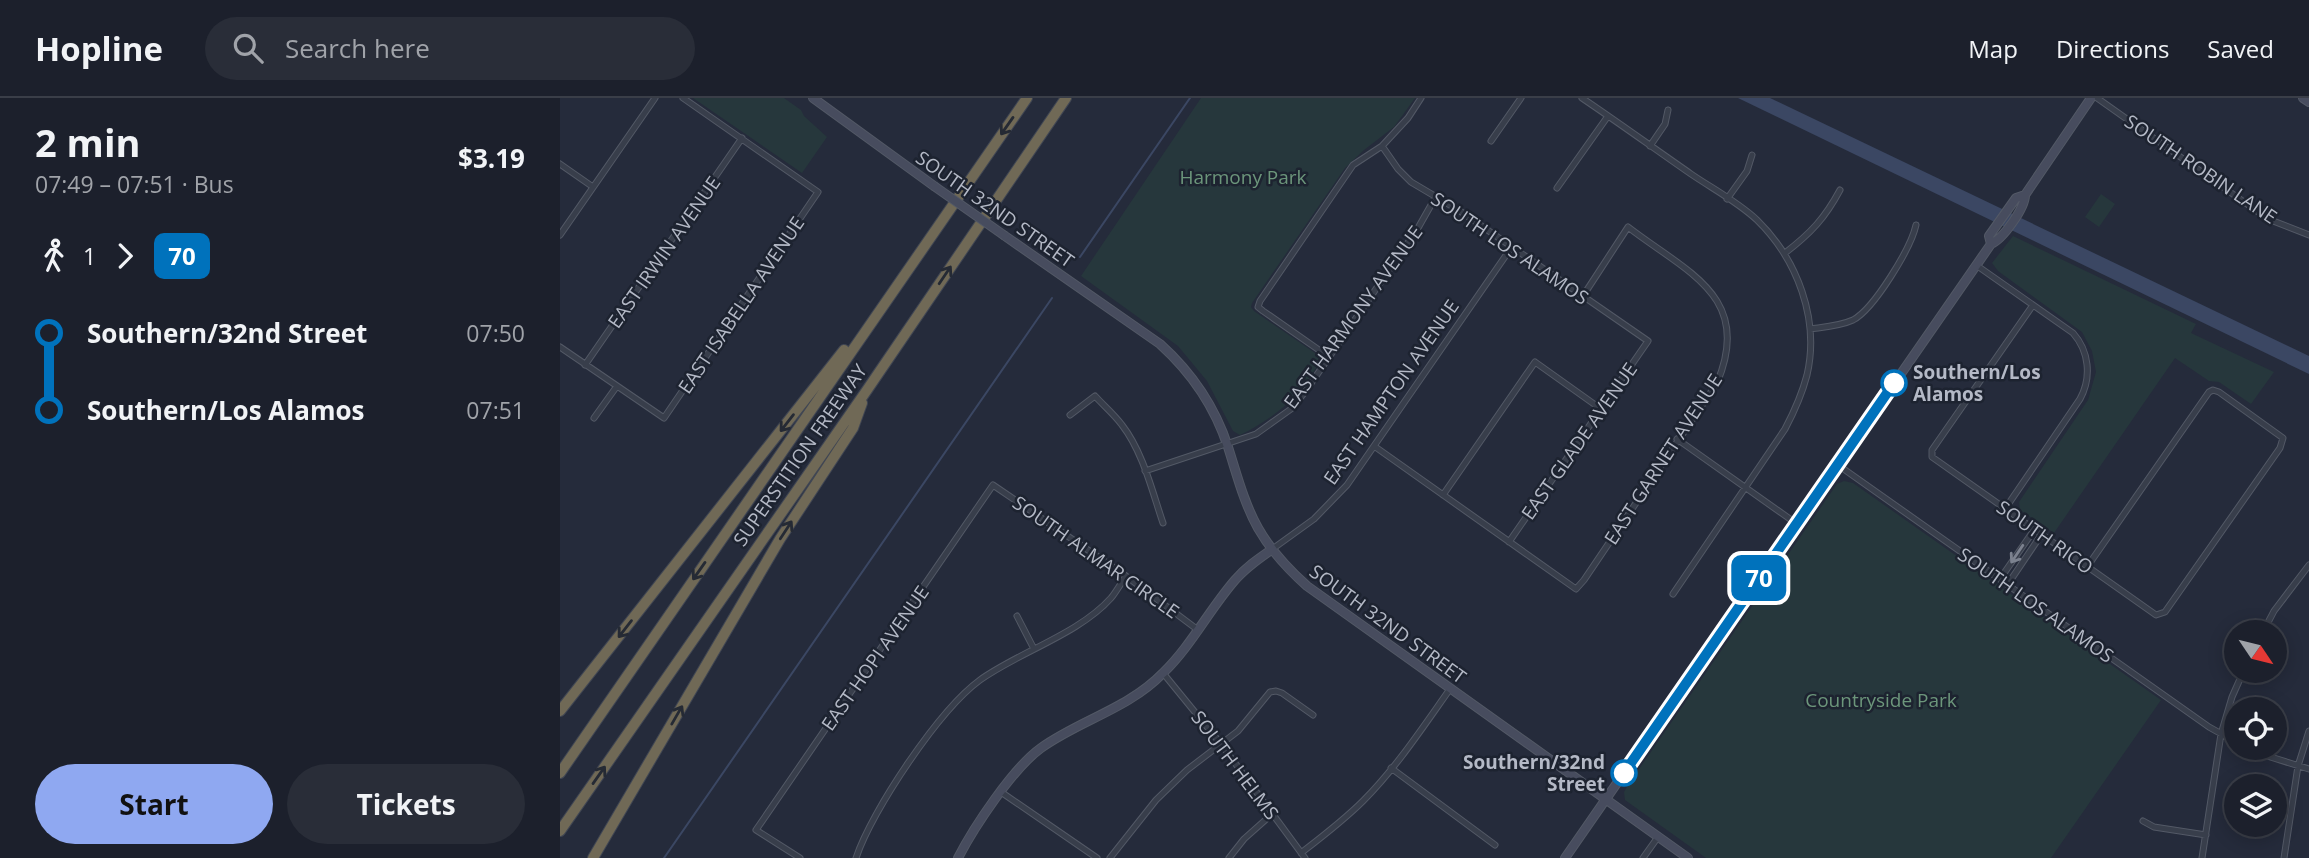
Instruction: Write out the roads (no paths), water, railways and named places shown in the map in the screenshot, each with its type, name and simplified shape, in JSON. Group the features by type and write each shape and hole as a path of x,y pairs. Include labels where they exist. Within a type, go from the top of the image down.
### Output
{"highway":[{"name":"SUPERSTITION FREEWAY","path":"560,773 1027,98"},
{"name":"SUPERSTITION FREEWAY","path":"560,831 867,390 1066,98"},
{"path":"560,711 905,273"},
{"path":"593,858 780,539 853,428 867,390"}],"street":[{"path":"560,236 655,98"},
{"path":"683,98 742,138"},
{"name":"SOUTH 32ND STREET","path":"813,98 1160,344 1176,359 1203,395 1227,444 1250,513 1272,550 1289,570 1322,598 1688,858"},
{"path":"1329,357 1258,307 1260,300 1353,165 1382,146 1408,118 1421,98"},
{"path":"1491,141 1521,98"},
{"path":"1582,98 1755,218 1785,253 1799,282 1810,329 1808,372 1785,429 1673,594"},
{"path":"1565,858 1976,265 2018,214 2025,203 2025,195 2091,98"},
{"name":"SOUTH ROBIN LANE","path":"2097,98 2268,219 2309,235"},
{"path":"2303,98 2309,102"},
{"path":"1650,146 1665,124 1668,110"},
{"path":"1557,188 1608,116"},
{"name":"EAST ISABELLA AVENUE","path":"617,386 664,418 818,192 742,138"},
{"name":"EAST IRWIN AVENUE","path":"585,365 742,138"},
{"name":"SOUTH LOS ALAMOS","path":"1382,146 1411,182 1460,211 1648,341"},
{"path":"1727,199 1747,172 1752,155"},
{"path":"560,164 593,187"},
{"path":"1785,253 1811,234 1829,211 1840,190"},
{"path":"1991,244 1989,236 1998,223 2016,198 2025,195"},
{"name":"EAST HARMONY AVENUE","path":"1145,471 1256,434 1291,409 1418,228 1435,198"},
{"path":"1810,329 1853,320 1872,302 1909,247 1916,225"},
{"name":"EAST GARNET AVENUE","path":"1509,542 1576,589 1717,383 1725,363 1728,341 1726,321 1719,302 1708,286 1628,227 1583,296"},
{"name":"EAST HAMPTON AVENUE","path":"958,858 1011,778 1038,750 1119,707 1148,687 1198,630 1234,581 1249,566 1314,519 1331,503 1374,446 1511,248"},
{"path":"1976,265 2073,333 2083,348 2087,365 2087,382 2080,399 2005,509"},
{"name":"SOUTH RICO","path":"2033,305 1932,450 1932,457 2041,535 2087,567 2158,615 2165,612 2181,590 2280,448 2283,438 2229,399 2213,390 2206,394 2087,567"},
{"path":"1853,320 1858,327"},
{"name":"EAST GLADE AVENUE","path":"1509,542 1648,341"},
{"path":"560,346 617,386 594,418"},
{"path":"1443,495 1535,362 1601,409"},
{"path":"1070,415 1094,396 1122,424 1145,471 1163,523"},
{"path":"1677,439 1797,524"},
{"path":"1374,446 1509,542"},
{"name":"SOUTH LOS ALAMOS","path":"1838,465 2224,736"},
{"name":"SOUTH ALMAR CIRCLE","path":"993,485 1126,576 1198,630"},
{"name":"EAST HOPI AVENUE","path":"800,858 756,830 993,485"},
{"path":"2000,579 2034,530"},
{"path":"2008,584 2041,535"},
{"path":"2269,620 2309,565"},
{"path":"856,858 875,817 945,715 979,681 1087,618 1110,598 1126,576"},
{"path":"1017,616 1034,649"},
{"name":"SOUTH HELMS","path":"1163,673 1303,855"},
{"path":"2202,858 2221,734 2238,683"},
{"path":"1303,855 1365,799 1450,689"},
{"path":"1110,858 1156,800 1187,770 1243,726 1272,691 1282,693 1312,715"},
{"path":"2284,858 2298,766 2309,730"},
{"path":"2279,760 2309,769"},
{"path":"1391,768 1495,845"},
{"path":"1001,792 1097,858"},
{"path":"1229,858 1250,833 1272,814"},
{"path":"2143,821 2154,827 2206,835"},
{"path":"1643,858 1658,837"}],"water":[{"path":"1738,98 1770,98 2309,356 2309,374"}],"waterway":[{"path":"1080,257 1190,98"},
{"path":"664,858 1052,298"}],"place":[{"name":"Southern/Los Alamos","path":"1894,383"},
{"name":"Southern/32nd Street","path":"1624,773"}],"park label":[{"name":"Harmony Park","path":"1243,177"},
{"name":"Countryside Park","path":"1881,700"}]}
